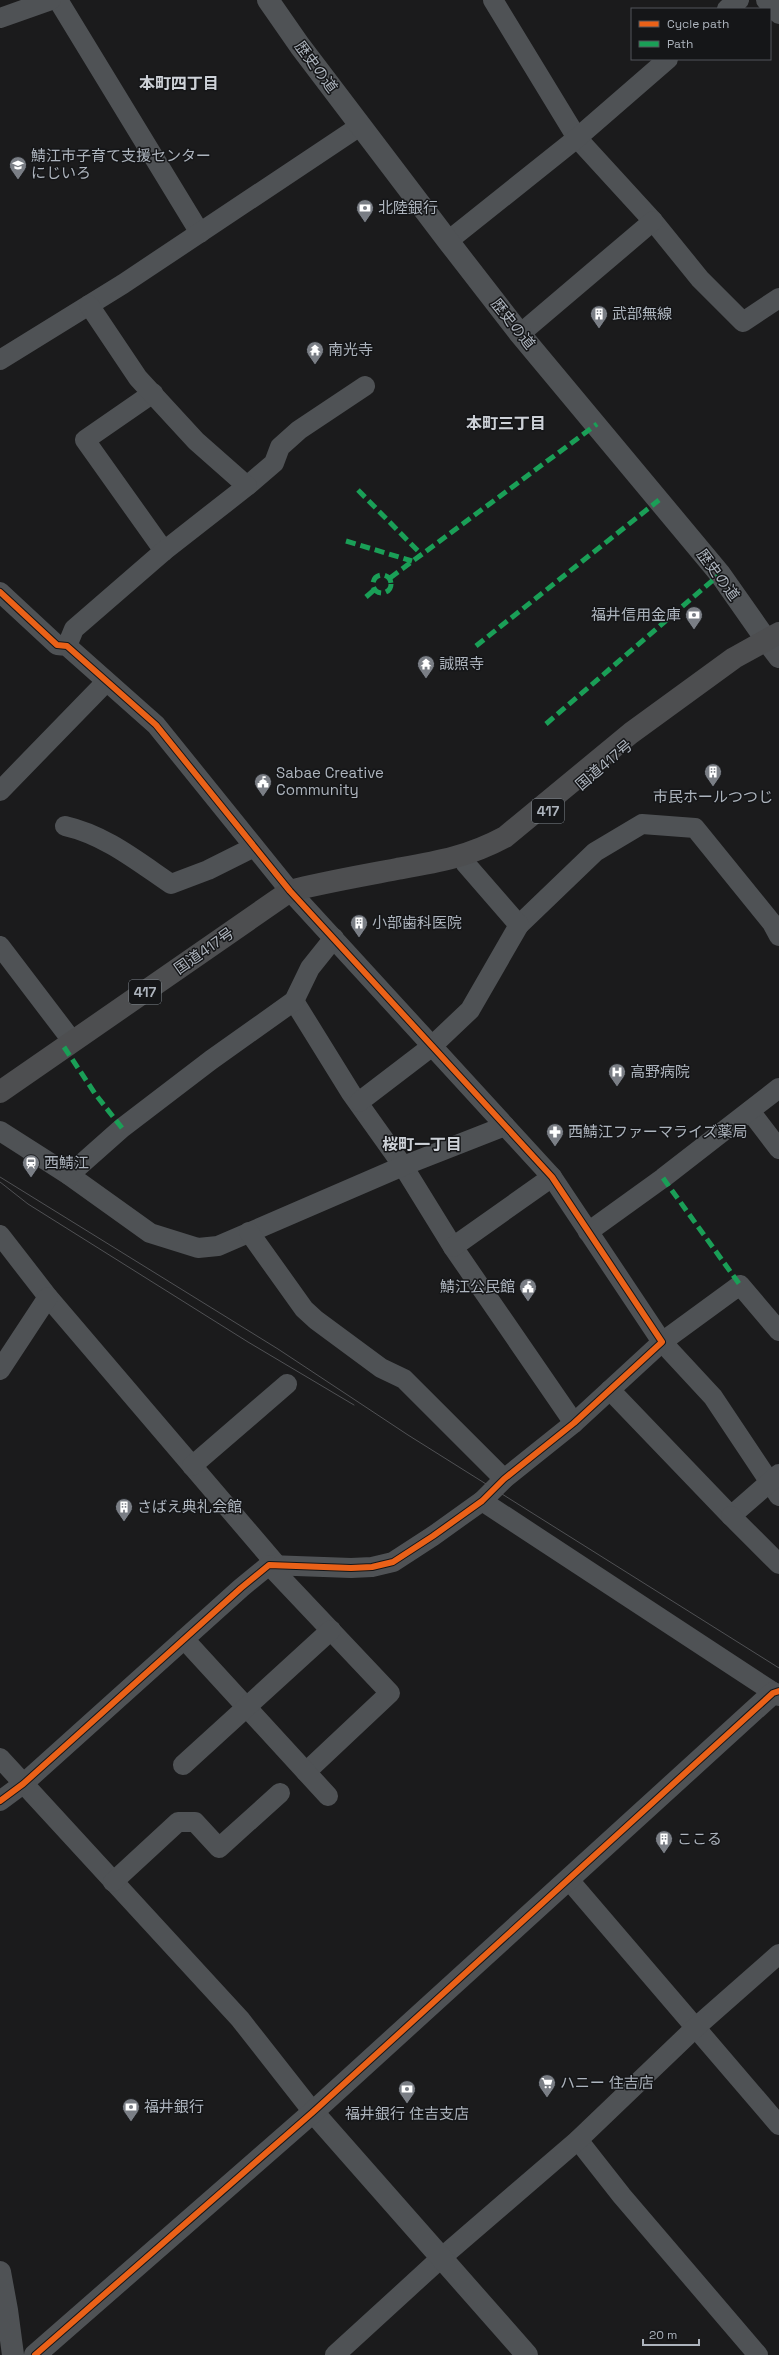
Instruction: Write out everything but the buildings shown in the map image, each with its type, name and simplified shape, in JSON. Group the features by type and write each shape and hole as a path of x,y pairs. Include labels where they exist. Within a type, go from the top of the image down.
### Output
{"highway":[{"name":"国道417号","path":"290,891 324,889 465,863 492,853 511,842 638,737 740,664 775,644"},
{"name":"国道417号","path":"0,1092 290,891 320,883 460,857 486,847 505,837 631,733 734,658 775,644"}],"street":[{"path":"0,18 51,0"},
{"path":"58,0 200,233"},
{"name":"歴史の道","path":"268,0 300,46 360,126 520,334 720,574 775,644"},
{"path":"493,0 577,138 653,221 700,279 743,322 779,298"},
{"path":"728,8 739,0"},
{"path":"766,0 779,14"},
{"path":"448,241 577,138 667,60"},
{"path":"0,360 89,305 200,233 360,126"},
{"path":"520,334 653,221"},
{"path":"89,305 138,378 196,441 247,486"},
{"path":"67,646 74,628 164,551 274,463 280,447 299,430 365,386"},
{"path":"153,393 85,440 164,551"},
{"path":"0,592 57,645 67,646 106,682 156,724 290,891 431,1047 552,1177 662,1342 713,1397 776,1484 731,1516"},
{"path":"0,791 106,682"},
{"path":"359,1102 431,1047 470,1010 519,926 595,852 642,824 696,828 772,923 779,936"},
{"path":"65,826 83,830 113,844 171,884 208,870 254,847"},
{"path":"465,863 519,926"},
{"path":"69,1175 129,1123 211,1060 294,1000 310,968 334,938"},
{"path":"0,946 73,1042"},
{"path":"294,1000 359,1102 403,1166 453,1247 574,1423"},
{"path":"588,1232 634,1200 779,1088"},
{"path":"750,1111 779,1149"},
{"path":"0,1131 69,1175 150,1233 198,1248 218,1246 403,1166 506,1126"},
{"path":"453,1247 552,1177"},
{"path":"250,1232 304,1309 316,1320 381,1368 404,1379 504,1479"},
{"path":"2,1244 192,1466 273,1565 390,1693 306,1772"},
{"path":"0,1801 24,1784 184,1639 273,1565 351,1568 372,1567 393,1562 482,1501 504,1479 574,1423 662,1342 740,1285 779,1331"},
{"path":"0,1370 48,1297"},
{"path":"192,1466 287,1384"},
{"path":"610,1390 779,1564"},
{"path":"35,2355 314,2112 778,1689 482,1501"},
{"path":"184,1765 331,1630"},
{"path":"184,1639 328,1796"},
{"path":"0,1758 240,2019 314,2112 527,2355"},
{"path":"113,1882 178,1822 195,1822 218,1848 280,1793"},
{"path":"569,1880 779,2125"},
{"path":"335,2355 441,2258 578,2140 695,2028 779,1954"},
{"path":"578,2140 622,2196 758,2355"},
{"path":"0,2272 8,2310 13,2355"}],"tram line":[{"path":"0,1177 278,1349 408,1435 779,1668"},
{"path":"0,1182 28,1204 248,1342 354,1405"}],"marked path":[{"path":"390,578 597,424"},
{"path":"358,490 421,554"},
{"path":"476,646 659,500"},
{"path":"346,541 412,561"},
{"path":"546,724 720,574"},
{"path":"378,575 386,575 391,580 391,584 389,591 386,593 378,593 373,588 373,580 378,575"},
{"path":"366,597 374,590"},
{"path":"64,1047 96,1095 122,1128"},
{"path":"663,1178 740,1285"}],"cycle path":[{"path":"0,592 57,645 67,646 156,725 290,891 552,1177 662,1342 574,1423 504,1479 482,1501 393,1562 372,1567 351,1568 269,1565 241,1588 23,1784 0,1801"},
{"path":"35,2355 313,2112 773,1693 779,1691"}],"place":[{"name":"鯖江市子育て支援センター にじいろ","path":"18,180"},
{"name":"北陸銀行","path":"365,223"},
{"name":"武部無線","path":"599,329"},
{"name":"南光寺","path":"315,365"},
{"name":"福井信用金庫","path":"694,630"},
{"name":"誠照寺","path":"426,679"},
{"name":"市民ホールつつじ","path":"713,787"},
{"name":"Sabae Creative Community","path":"263,797"},
{"name":"小部歯科医院","path":"359,938"},
{"name":"高野病院","path":"617,1087"},
{"name":"西鯖江ファーマライズ薬局","path":"555,1147"},
{"name":"西鯖江","path":"31,1178"},
{"name":"鯖江公民館","path":"528,1302"},
{"name":"さばえ典礼会館","path":"124,1522"},
{"name":"ここる","path":"664,1854"},
{"name":"ハニー 住吉店","path":"547,2098"},
{"name":"福井銀行 住吉支店","path":"407,2104"},
{"name":"福井銀行","path":"131,2122"}],"district":[{"name":"本町四丁目","path":"179,83"},
{"name":"本町三丁目","path":"506,423"},
{"name":"桜町一丁目","path":"422,1144"}]}
